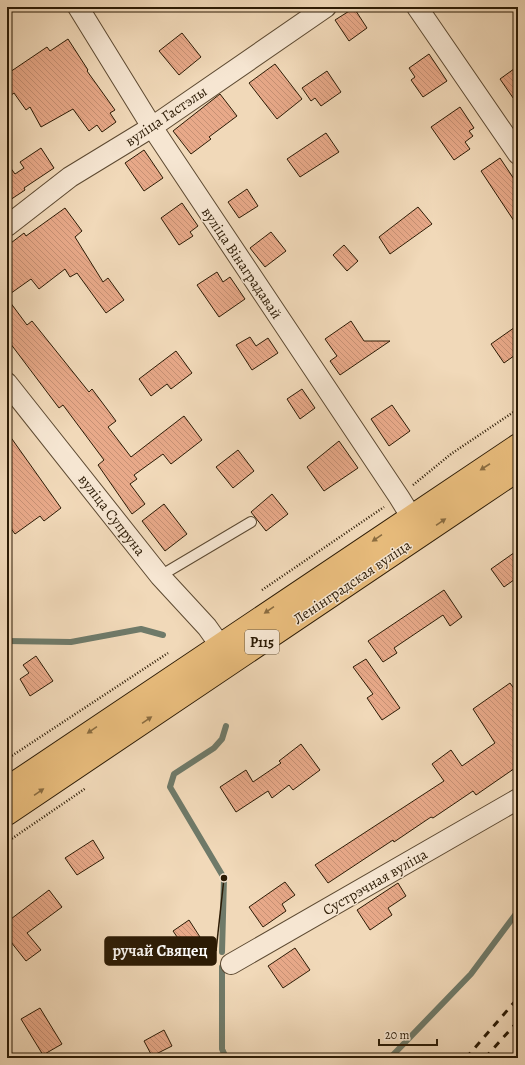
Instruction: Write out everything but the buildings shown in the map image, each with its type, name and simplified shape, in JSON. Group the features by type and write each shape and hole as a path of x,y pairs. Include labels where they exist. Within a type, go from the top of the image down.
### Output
{"main road":[{"name":"Ленінградская вуліца","path":"7,788 219,644 518,445"},
{"name":"Ленінградская вуліца","path":"7,814 518,470"}],"street":[{"name":"вуліца Вінаградавай","path":"78,7 152,127 399,497 422,534"},
{"name":"вуліца Гастэлы","path":"7,226 70,177 152,127 326,7"},
{"path":"417,7 518,154"},
{"name":"вуліца Супруна","path":"7,383 160,576 207,627 232,662"},
{"name":"Сустрэчная вуліца","path":"231,964 518,799"}],"lane":[{"path":"160,576 251,522"}],"path":[{"path":"260,591 399,497 451,454 518,409"},
{"path":"7,760 169,652"}],"waterway":[{"path":"7,641 71,642 141,629 163,635"},
{"path":"222,952 224,878 170,787 174,774 214,748 222,739 226,726"},
{"path":"390,1058 471,974 518,911"},
{"path":"222,967 222,1049 226,1058"}],"railway":[{"path":"466,1058 518,998"},
{"path":"485,1058 518,1021"},
{"path":"511,1058 518,1050"}],"place":[{"name":"ручай Свяцец","path":"224,878"}]}
